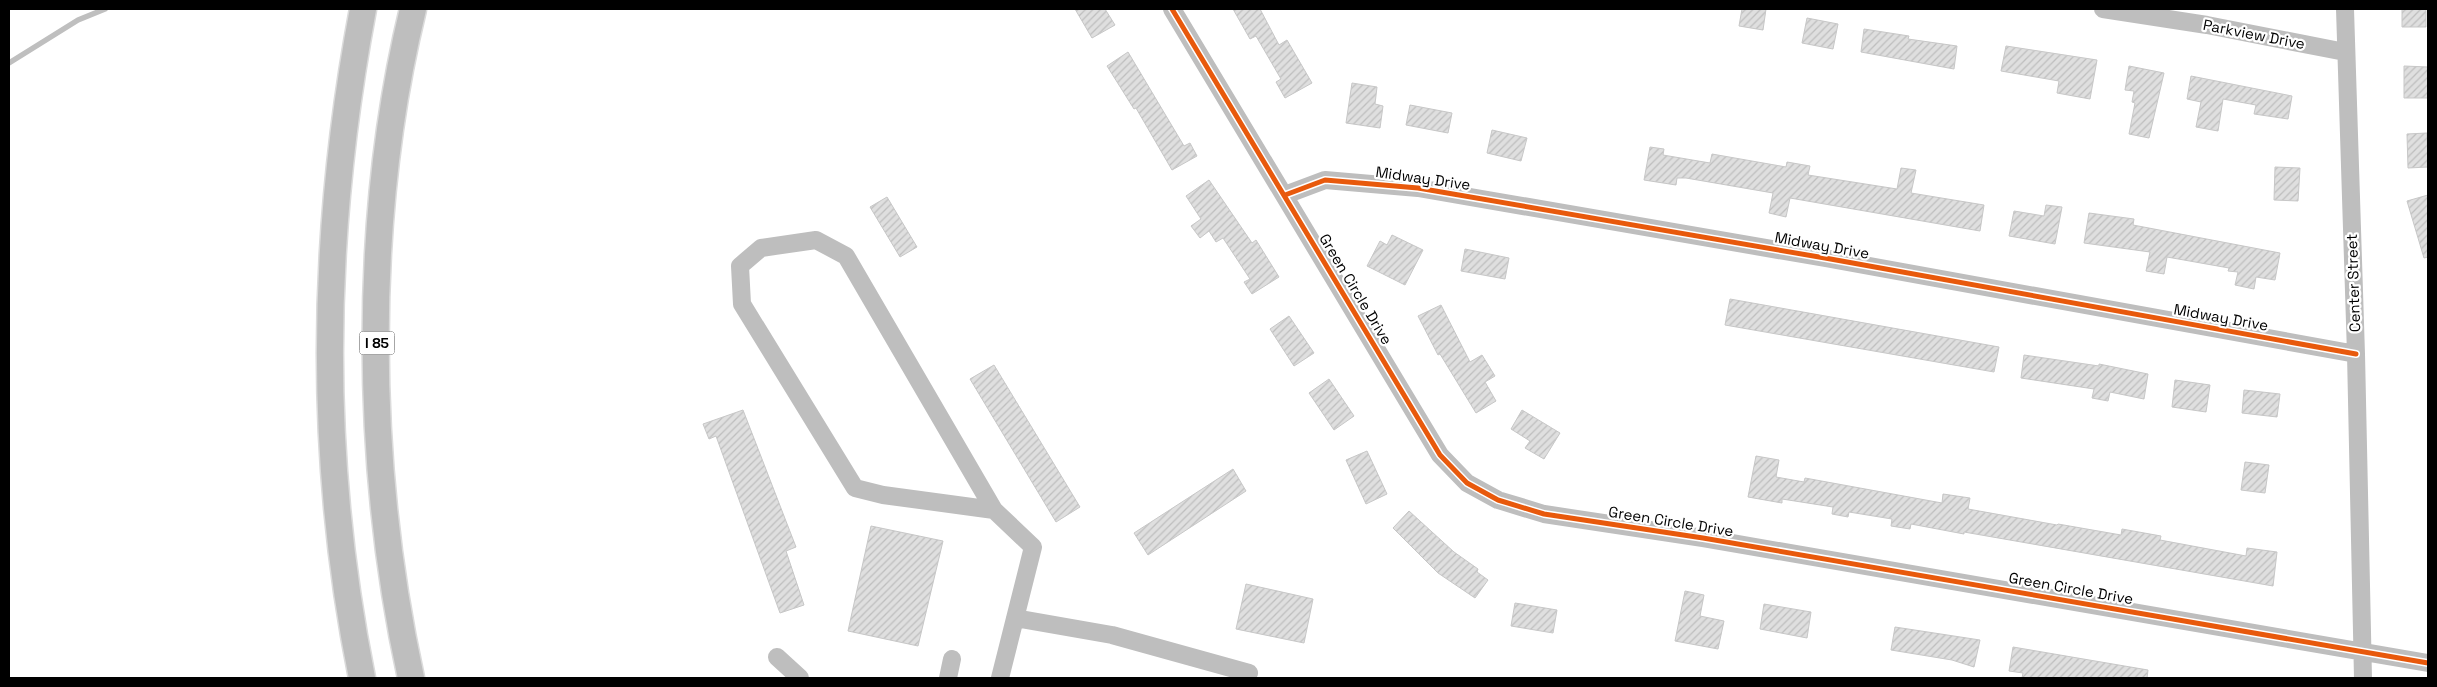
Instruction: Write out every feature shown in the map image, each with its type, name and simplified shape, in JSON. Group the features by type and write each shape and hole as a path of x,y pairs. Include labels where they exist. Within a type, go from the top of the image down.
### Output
{"highway":[{"path":"362,678 333,484 328,358 335,201 349,82 363,9"},
{"name":"I 85","path":"411,678 395,588 380,464 377,367 378,278 385,178 402,56 413,9"}],"street":[{"name":"Green Circle Drive","path":"1172,9 1440,455 1467,483 1498,500 1544,514 1713,540 2363,650 2428,663"},
{"name":"Parkview Drive","path":"2103,9 2206,25 2345,52"},
{"name":"Center Street","path":"2345,9 2356,354 2363,678"},
{"name":"Midway Drive","path":"1285,195 1325,180 1418,188 1825,258 2356,354"},
{"path":"994,510 883,495 855,488 742,304 740,266 761,248 816,240 846,256 994,510 1033,547 1000,678"},
{"path":"1015,618 1112,635 1249,673"},
{"path":"777,657 800,678"},
{"path":"948,678 952,659"}],"building":[{"path":"1075,9 1105,9 1115,25 1092,38"},
{"path":"1233,9 1260,9 1279,45 1287,40 1312,83 1285,98 1276,82 1281,79 1256,36 1250,39"},
{"path":"1742,9 1766,9 1763,30 1739,26"},
{"path":"2402,9 2426,9 2426,27 2402,27"},
{"path":"1807,18 1838,24 1833,49 1802,43"},
{"path":"1864,29 1909,36 1908,39 1957,46 1954,69 1861,52"},
{"path":"2006,46 2097,60 2090,99 2057,93 2059,81 2001,71"},
{"path":"1128,52 1184,146 1190,143 1197,156 1172,170 1136,108 1134,109 1107,66"},
{"path":"2129,66 2164,73 2149,138 2129,134 2135,103 2132,102 2134,91 2125,90"},
{"path":"2404,66 2428,67 2428,98 2404,98"},
{"path":"2191,76 2292,96 2288,119 2254,114 2256,105 2223,99 2218,131 2196,127 2201,102 2187,99"},
{"path":"1352,83 1377,87 1375,104 1383,106 1380,128 1346,123"},
{"path":"1410,105 1452,113 1448,133 1406,125"},
{"path":"1492,130 1527,138 1521,161 1487,153"},
{"path":"2427,133 2428,167 2408,168 2407,134"},
{"path":"1650,147 1664,149 1663,155 1710,163 1712,154 1786,167 1787,162 1810,166 1808,175 1897,189 1901,168 1916,170 1911,193 1984,205 1980,231 1790,198 1786,217 1769,213 1773,193 1686,178 1677,178 1676,185 1644,180"},
{"path":"2275,167 2300,168 2298,201 2274,200"},
{"path":"1209,180 1252,243 1256,240 1279,277 1252,294 1244,282 1250,279 1223,238 1216,242 1209,231 1200,238 1191,226 1201,219 1186,196"},
{"path":"2428,195 2428,257 2424,258 2407,201"},
{"path":"887,197 917,247 900,257 870,207"},
{"path":"2046,205 2062,207 2055,244 2009,236 2014,211 2044,216"},
{"path":"2089,213 2134,219 2133,225 2280,253 2275,280 2256,277 2254,289 2235,285 2238,272 2228,271 2229,268 2167,257 2164,274 2146,271 2150,252 2084,243"},
{"path":"1392,235 1423,250 1405,285 1367,266 1380,241 1387,245"},
{"path":"1465,249 1509,258 1505,279 1461,271"},
{"path":"1730,299 1999,347 1994,372 1725,325"},
{"path":"1441,305 1470,362 1482,355 1495,376 1485,382 1496,401 1476,413 1440,354 1438,355 1418,316"},
{"path":"1289,316 1314,353 1294,366 1270,329"},
{"path":"2024,355 2099,366 2099,364 2148,374 2144,399 2110,392 2108,401 2092,398 2094,389 2021,378"},
{"path":"994,365 1080,507 1056,522 970,379"},
{"path":"1329,379 1354,416 1334,430 1309,393"},
{"path":"2175,380 2210,385 2206,412 2172,407"},
{"path":"2244,390 2280,394 2277,417 2242,413"},
{"path":"743,410 796,547 786,551 804,605 780,613 716,436 709,439 703,424"},
{"path":"1522,410 1560,433 1544,459 1525,448 1530,441 1511,429"},
{"path":"1367,451 1387,494 1366,504 1346,460"},
{"path":"1756,456 1779,460 1776,477 1804,482 1805,478 1942,503 1943,494 1970,498 1968,509 2121,535 2122,529 2161,536 2160,540 2246,556 2247,548 2277,552 2273,586 1964,532 1964,534 1911,524 1910,529 1891,526 1892,519 1849,512 1848,517 1832,514 1833,507 1782,499 1782,503 1748,497"},
{"path":"2245,462 2269,465 2265,493 2241,490"},
{"path":"1233,469 1246,491 1148,555 1134,533"},
{"path":"1409,511 1454,552 1478,569 1477,572 1488,580 1475,598 1438,573 1393,528"},
{"path":"871,526 943,541 918,646 848,631"},
{"path":"1246,584 1313,599 1304,643 1236,629"},
{"path":"1685,591 1704,595 1700,616 1724,621 1718,649 1675,641"},
{"path":"1515,603 1557,610 1553,633 1511,626"},
{"path":"1764,604 1811,612 1807,638 1760,629"},
{"path":"1895,627 1980,640 1974,667 1952,660 1891,650"},
{"path":"2013,647 2148,670 2147,678 2022,678 2023,673 2009,671"}],"waterway":[{"path":"9,63 78,20 105,9"}],"cycle path":[{"path":"1172,9 1440,455 1467,483 1498,500 1544,514 1703,538 2428,663"},
{"path":"1285,195 1325,180 1418,188 1825,258 2356,354"}]}
